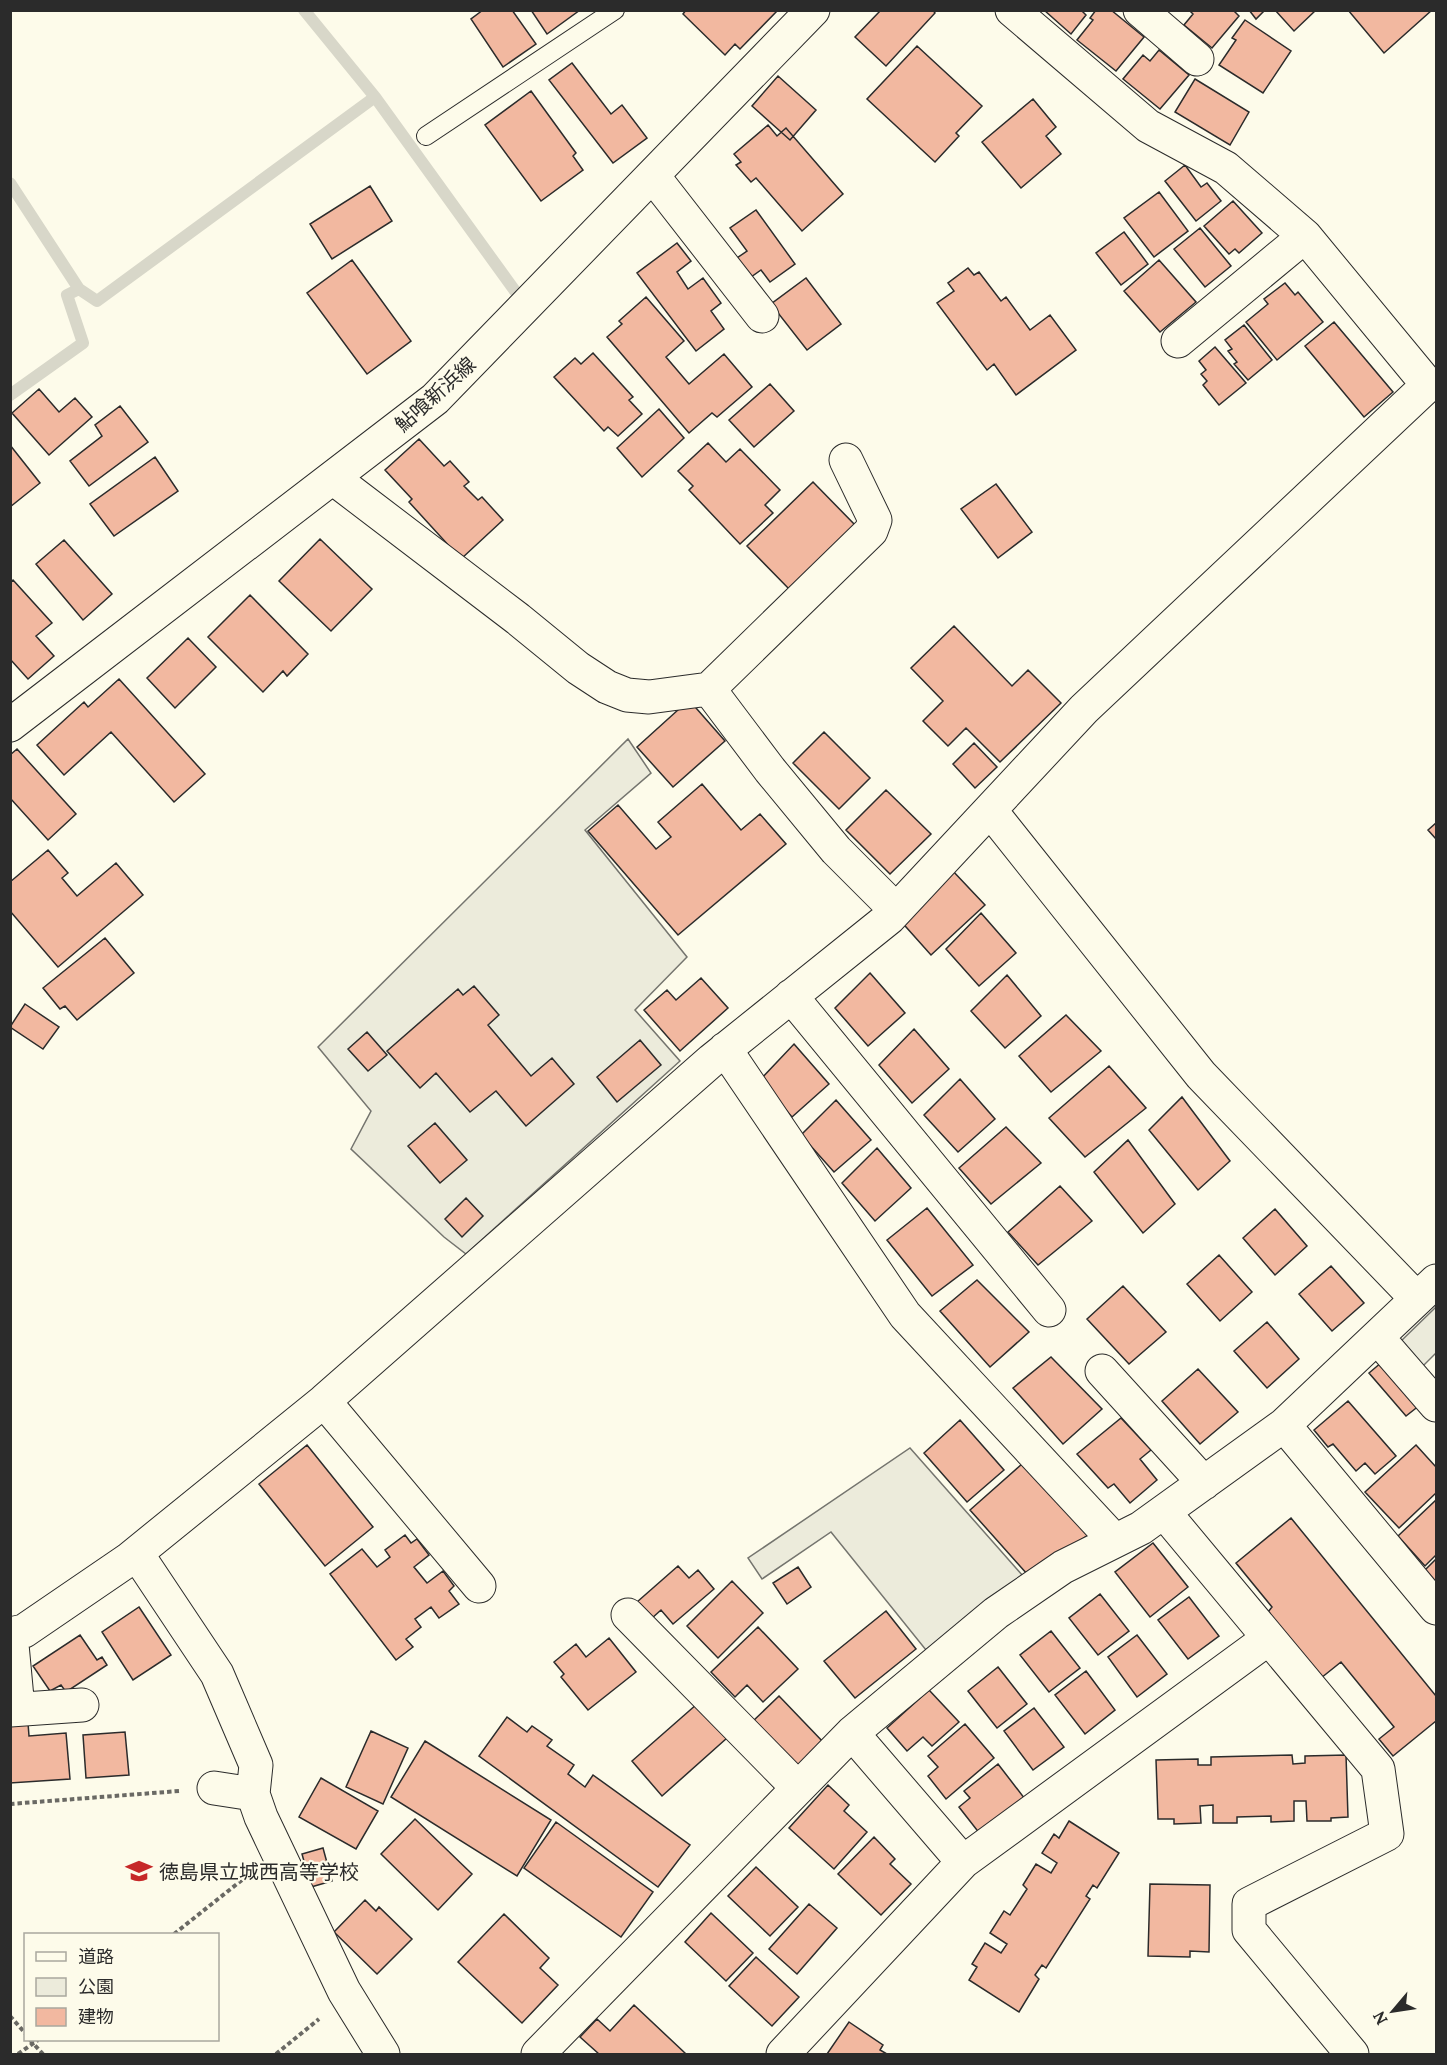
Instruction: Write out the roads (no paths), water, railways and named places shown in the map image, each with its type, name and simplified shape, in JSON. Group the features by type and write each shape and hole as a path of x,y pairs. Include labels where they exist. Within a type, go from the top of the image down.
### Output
{"street":[{"name":"鮎喰新浜線","path":"14,715 333,478 435,399 813,10"},
{"path":"82,1705 14,1709 11,1634 24,1631 137,1554 324,1401 725,1049 889,918 1084,709 1434,386 1305,236 1226,168 1149,126 1012,10"},
{"path":"1140,10 1197,58"},
{"path":"652,176 762,316"},
{"path":"1178,341 1305,236"},
{"path":"333,478 518,619 578,668 607,687 627,695 650,697 709,689 871,531 875,520 846,460"},
{"path":"709,689 770,770 837,850 896,910"},
{"path":"538,2055 852,1733 996,1613 1064,1567 1141,1528 1284,1425 1427,1290 1201,1075 990,810"},
{"path":"791,996 1049,1310"},
{"path":"725,1049 905,1315 1115,1541"},
{"path":"1377,1336 1437,1405"},
{"path":"1102,1371 1204,1483"},
{"path":"324,1401 478,1586"},
{"path":"1284,1425 1437,1608"},
{"path":"1164,1512 1378,1769 1387,1834 1249,1904 1250,1930 1352,2055"},
{"path":"137,1554 217,1674 256,1765 254,1794 261,1817 344,1991 383,2055"},
{"path":"628,1615 798,1788"},
{"path":"783,2055 963,1862 1269,1638"},
{"path":"852,1733 963,1862"},
{"path":"213,1788 254,1794"}],"lane":[{"path":"426,136 615,10"}],"waterway":[{"path":"79,289 97,301 375,97 304,10"},
{"path":"375,97 515,291"},
{"path":"10,183 79,289 67,295 83,343 10,395"}],"place":[{"name":"徳島県立城西高等学校","path":"139,1871"}]}
